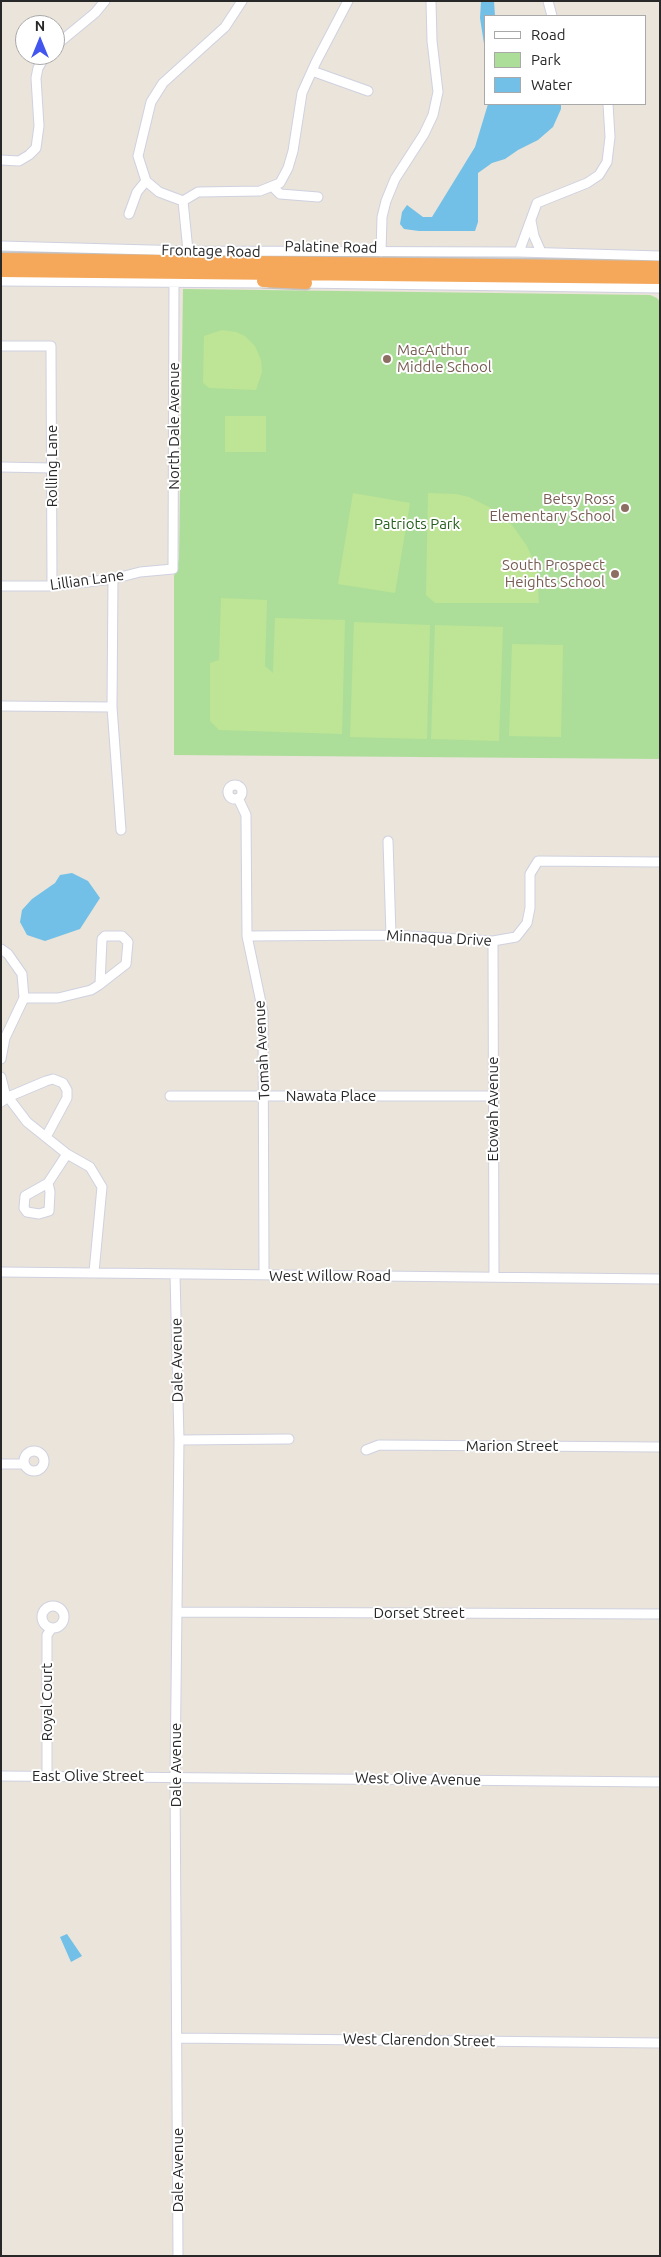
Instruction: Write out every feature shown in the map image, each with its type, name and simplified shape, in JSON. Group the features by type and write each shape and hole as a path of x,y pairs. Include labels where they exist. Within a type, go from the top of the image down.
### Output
{"highway":[{"name":"Palatine Road","path":"1,259 660,267"},
{"name":"Palatine Road","path":"1,271 660,278"},
{"path":"110,272 306,284"}],"street":[{"path":"65,38 95,13 105,1"},
{"path":"183,201 159,192 146,180 138,156 151,102 163,83 224,28 242,1"},
{"path":"183,201 198,192 260,191 280,183 288,168 293,151 302,93 348,1"},
{"path":"381,252 382,218 386,201 395,179 424,134 433,115 438,92 432,41 431,1"},
{"path":"548,1 552,15"},
{"path":"1,160 19,160 29,155 36,148 39,126 36,78 40,65"},
{"path":"312,71 368,91"},
{"path":"519,252 534,208 542,200 587,183 599,175 607,162 610,137 608,105"},
{"path":"129,214 137,192 146,180"},
{"path":"273,187 280,194 318,197"},
{"path":"183,201 188,251"},
{"path":"530,218 534,236 541,252"},
{"name":"Frontage Road","path":"1,246 188,251 541,252 660,256"},
{"name":"Frontage Road","path":"1,281 660,288"},
{"name":"North Dale Avenue","path":"173,569 174,282"},
{"name":"Rolling Lane","path":"1,346 51,346 52,586"},
{"path":"1,467 52,468"},
{"name":"Lillian Lane","path":"1,586 52,586 113,579 140,572 173,569"},
{"path":"113,579 112,707 121,830"},
{"path":"1,706 112,707"},
{"name":"Tomah Avenue","path":"238,798 246,815 247,936 263,1012 264,1275"},
{"path":"388,841 391,935"},
{"name":"Minnaqua Drive","path":"247,936 391,935 493,942 516,937 527,923 530,908 530,874 538,862 660,862"},
{"path":"24,998 58,998 91,990 100,984 126,964 128,942 122,936 106,936 102,939 100,984"},
{"name":"Etowah Avenue","path":"493,942 494,1277"},
{"path":"1,949 8,954 22,974 24,998 5,1038 1,1059"},
{"path":"4,1100 46,1080 53,1079 63,1084 67,1090 67,1098 46,1138"},
{"path":"2,1082 4,1100 46,1138 67,1154 90,1167 102,1187 94,1272"},
{"name":"Nawata Place","path":"170,1096 492,1096"},
{"path":"48,1183 67,1154"},
{"name":"West Willow Road","path":"1,1272 660,1279"},
{"name":"Dale Avenue","path":"175,1274 179,1440 175,1776 178,2256"},
{"path":"179,1440 289,1440"},
{"name":"Marion Street","path":"366,1450 379,1445 660,1447"},
{"path":"1,1464 23,1464"},
{"name":"Dorset Street","path":"178,1612 660,1614"},
{"name":"Royal Court","path":"47,1777 47,1635 52,1628"},
{"name":"East Olive Street","path":"1,1776 175,1776"},
{"name":"West Olive Avenue","path":"175,1776 660,1782"},
{"name":"West Clarendon Street","path":"178,2038 660,2043"}],"green space":[{"name":"Patriots Park","path":"183,289 650,295 657,298 660,302 660,759 174,755 174,576 179,559"},
{"path":"222,330 236,332 245,336 255,346 261,360 262,372 256,390 209,388 203,383 204,336"},
{"path":"225,416 266,416 266,452 225,452"},
{"path":"353,493 410,503 395,593 338,584"},
{"path":"428,493 456,494 469,497 489,507 512,525 527,546 533,560 537,575 539,603 435,603 426,595"},
{"path":"221,598 267,600 265,666 273,673 275,618 345,620 342,734 219,730 210,721 210,663 219,660"},
{"path":"354,622 430,625 427,739 350,737"},
{"path":"435,625 503,627 499,741 431,739"},
{"path":"512,644 563,645 561,737 509,736"}],"water":[{"path":"481,1 494,1 495,15 483,15 483,37 480,18"},
{"path":"488,105 561,105 553,127 538,140 505,159 492,163 478,173 478,222 475,231 419,231 404,229 400,224 402,212 407,205 423,217 432,217 475,147"},
{"path":"72,873 88,881 100,898 80,929 45,941 27,935 20,922 22,910 32,899 55,883 60,875"},
{"path":"67,1934 82,1956 71,1962 60,1937"}],"place":[{"name":"MacArthur Middle School","path":"387,359"},
{"name":"Betsy Ross Elementary School","path":"625,508"},
{"name":"South Prospect Heights School","path":"615,574"}]}
